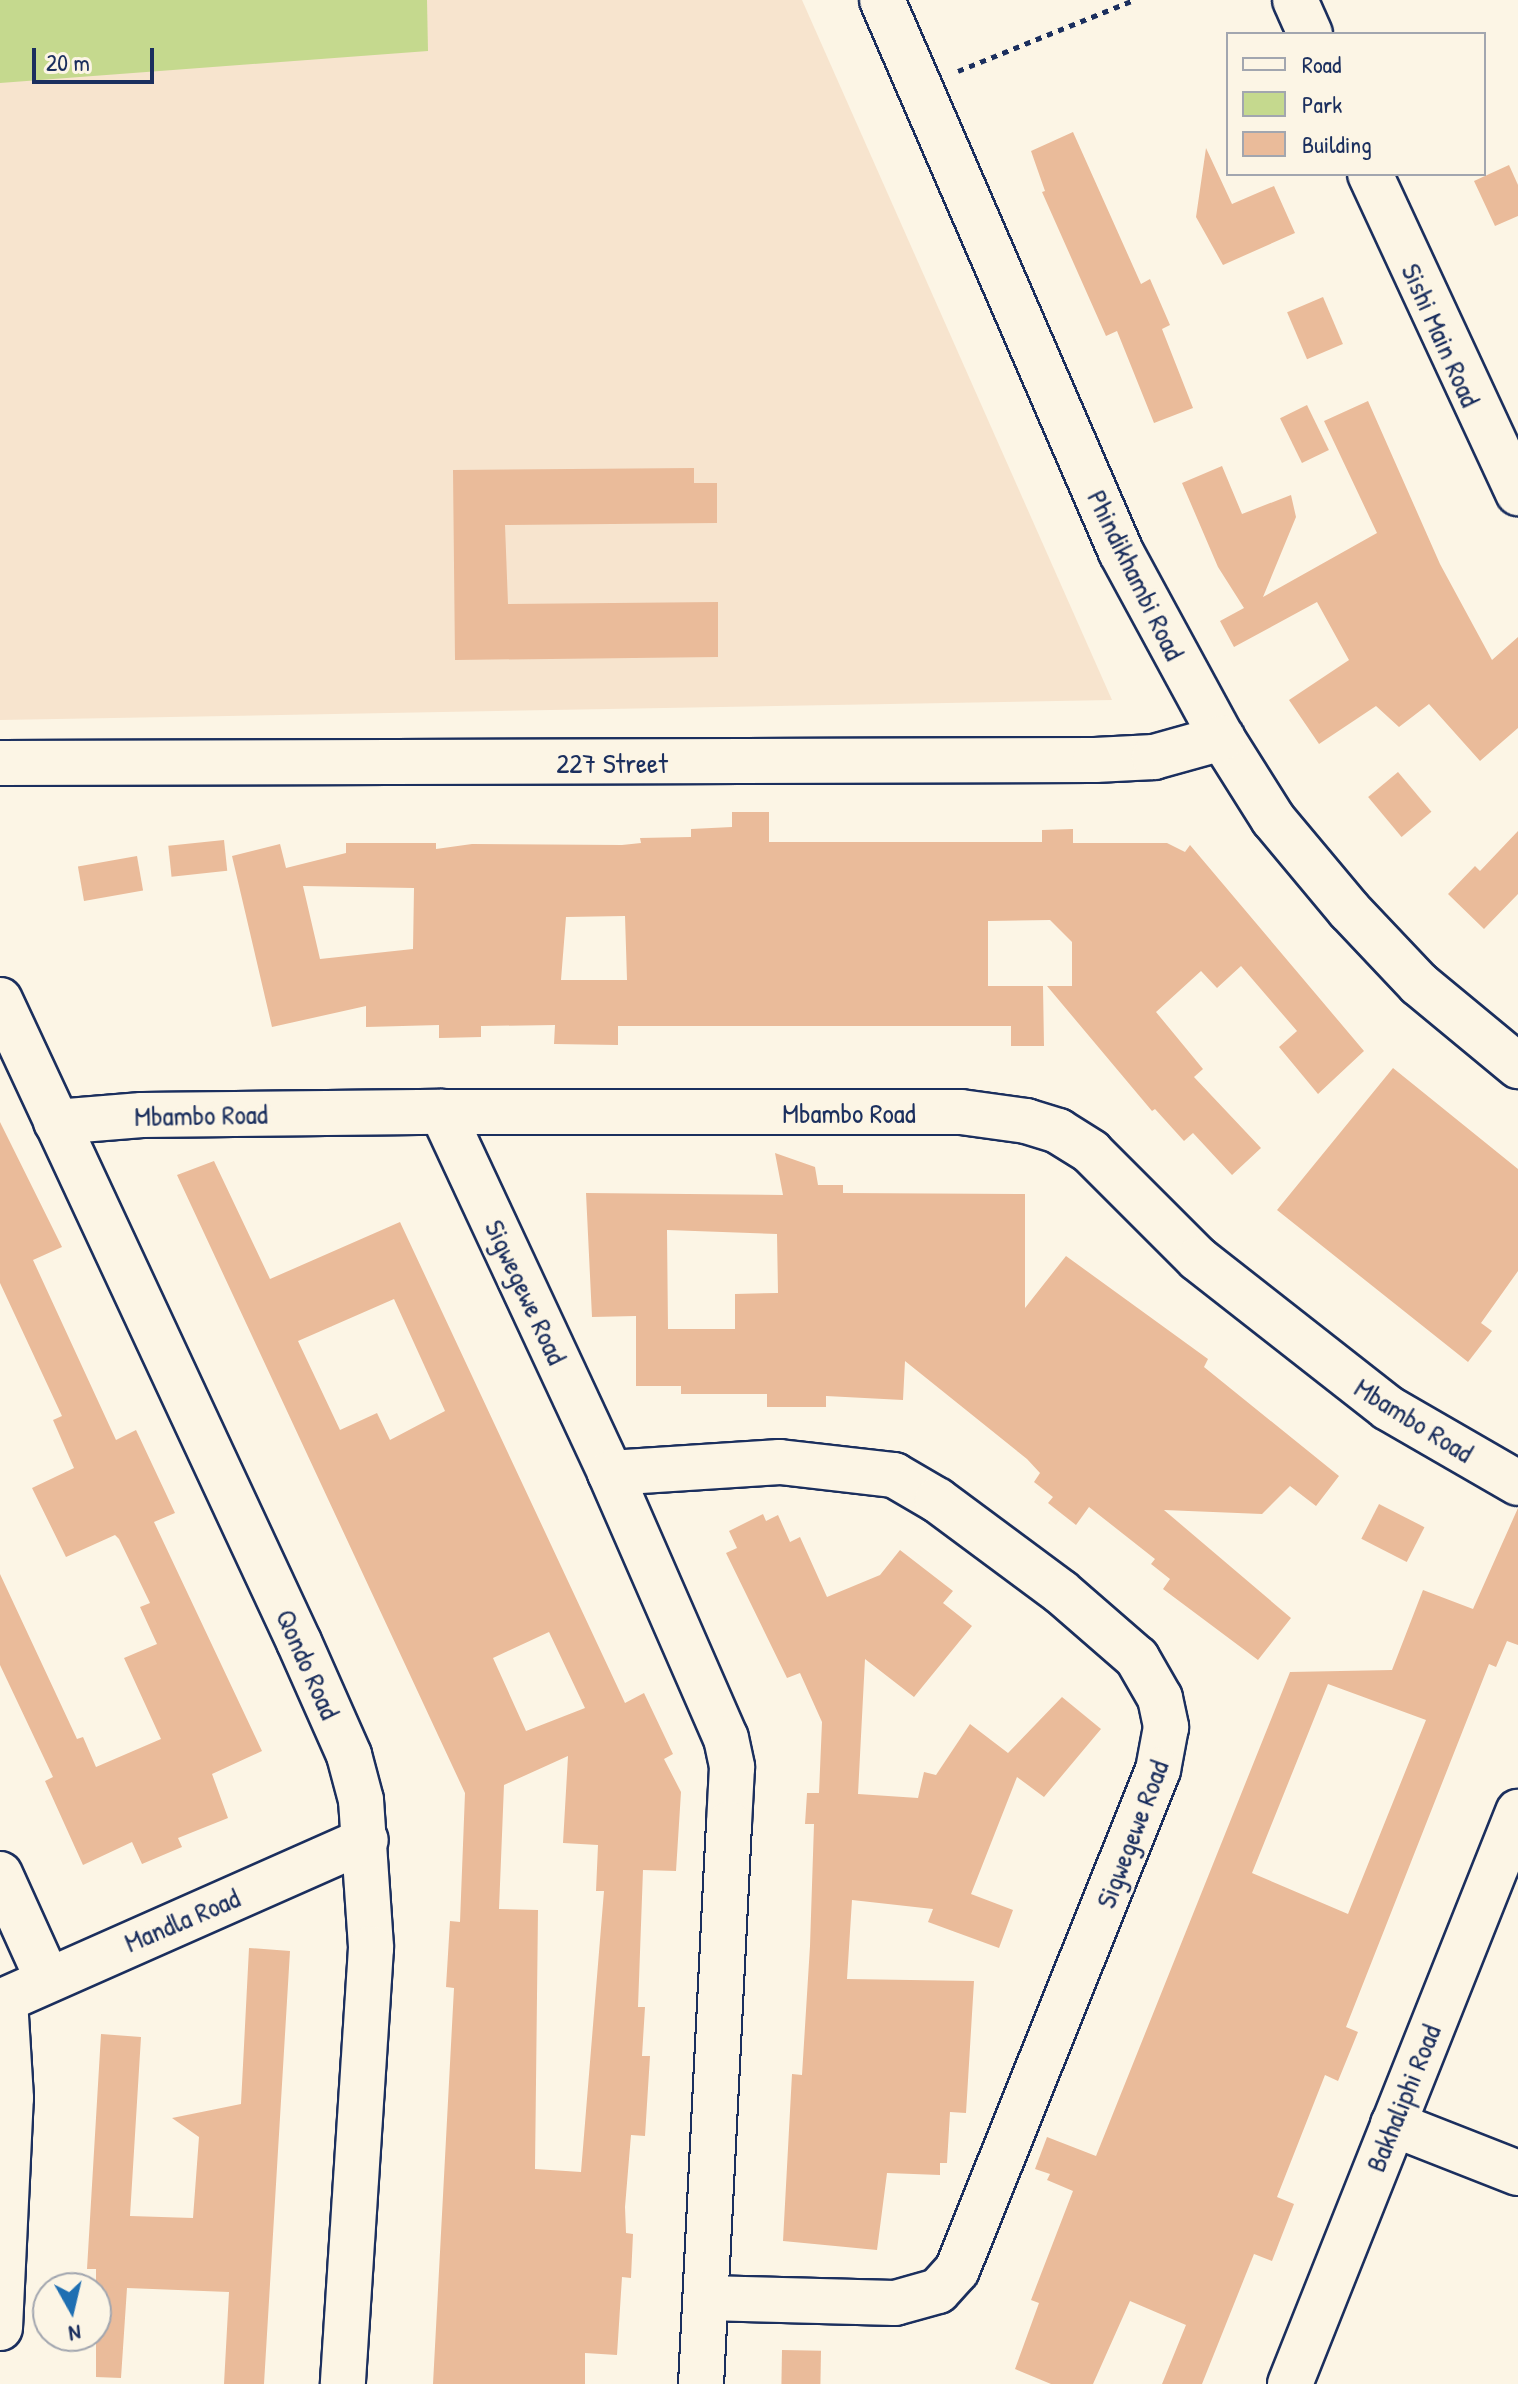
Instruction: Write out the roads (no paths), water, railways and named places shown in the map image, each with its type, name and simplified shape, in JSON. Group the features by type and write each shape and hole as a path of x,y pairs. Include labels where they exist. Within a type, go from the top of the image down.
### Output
{"street":[{"name":"Phindikhambi Road","path":"882,0 1121,552 1222,738 1273,819 1349,910 1419,984 1518,1066"},
{"path":"1295,0 1309,32"},
{"name":"Sishi Main Road","path":"1371,176 1518,493"},
{"name":"227 Street","path":"0,763 1095,760 1154,757 1222,738"},
{"name":"Qondo Road","path":"0,1000 343,1741 361,1800 371,1948 366,2072 343,2384"},
{"name":"Sigwegewe Road","path":"442,1112 716,1707 732,1767 701,2384"},
{"name":"Mbambo Road","path":"56,1122 142,1115 961,1112 1058,1131 1091,1152 1198,1259 1320,1357 1388,1408 1518,1483"},
{"name":"Sigwegewe Road","path":"610,1473 780,1462 894,1475 937,1500 1061,1592 1137,1658 1160,1698 1166,1727 1158,1770 957,2270 938,2291 895,2303 706,2298"},
{"name":"Bakhaliphi Road","path":"1290,2384 1393,2124 1503,1890 1518,1812"},
{"name":"Mandla Road","path":"3,2001 47,1978 366,1840"},
{"path":"0,1874 47,1978"},
{"path":"0,2328 11,2098 3,2001"},
{"path":"1393,2124 1518,2173"}]}
